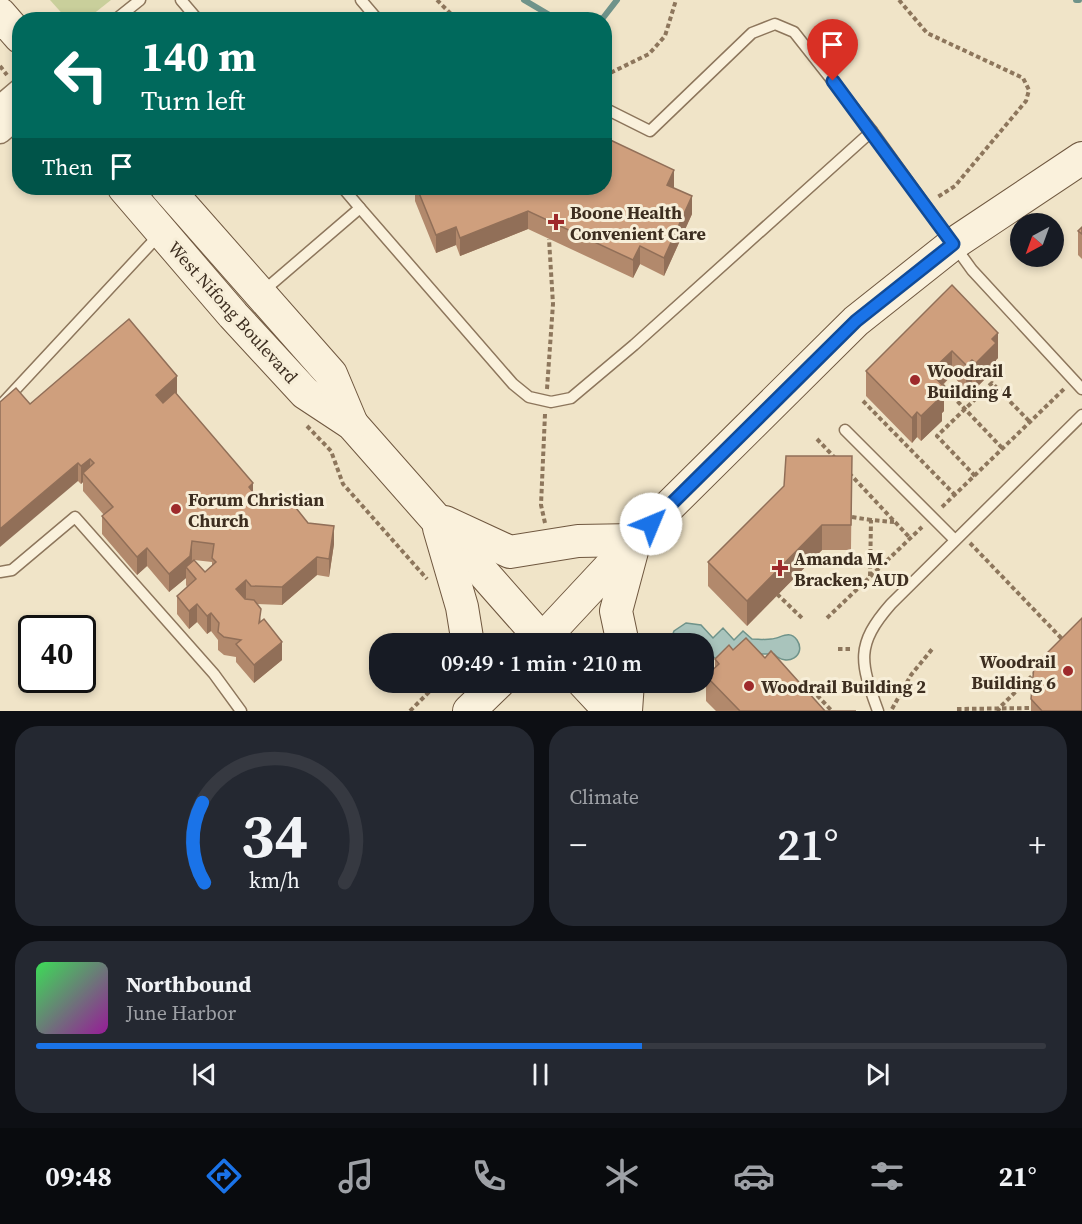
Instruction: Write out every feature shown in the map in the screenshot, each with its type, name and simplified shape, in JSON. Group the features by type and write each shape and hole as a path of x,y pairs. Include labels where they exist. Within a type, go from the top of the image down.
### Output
{"main road":[{"path":"0,14 12,28"},
{"path":"550,633 635,540 856,321 953,244 1082,158"},
{"name":"West Nifong Boulevard","path":"130,195 233,315 305,393 352,424 534,633"},
{"name":"West Nifong Boulevard","path":"173,195 331,374 352,424"},
{"path":"162,232 170,228 179,231 224,278 261,293"},
{"path":"436,518 510,552 578,541 635,540"},
{"path":"436,518 462,607 466,633"},
{"path":"621,633 616,611 635,540"},
{"path":"459,711 465,693"},
{"path":"469,711 488,693"},
{"path":"593,693 610,711"},
{"path":"626,711 627,693"}],"street":[{"path":"0,107 12,97"},
{"path":"0,132 12,122"}],"lane":[{"path":"125,12 140,0"},
{"path":"181,0 191,12"},
{"path":"361,0 371,12"},
{"path":"612,112 650,131 752,33 775,24 794,32 872,131 972,270 1082,390"},
{"path":"349,195 513,384 529,397 551,402 571,398 590,384 872,131"},
{"path":"261,293 360,208"},
{"path":"0,406 142,250 162,232"},
{"path":"878,711 864,672 867,634 891,604 957,536 1082,415"},
{"path":"844,430 932,517 957,536"},
{"path":"0,572 12,570 75,517 214,674 241,711"}],"path":[{"path":"437,0 449,12"},
{"path":"612,72 649,54 665,36 676,0"},
{"path":"899,0 927,33 1023,78 1029,90 1026,101 955,186 926,205"},
{"path":"827,618 1073,380"},
{"path":"975,476 937,436 992,383 1030,422"},
{"path":"942,385 1003,449"},
{"path":"863,400 955,495"},
{"path":"818,439 841,464"},
{"path":"849,472 910,538"},
{"path":"852,518 895,522"},
{"path":"870,577 871,520"},
{"path":"957,536 1066,643"},
{"path":"777,594 802,618"},
{"path":"1058,651 1074,635"},
{"path":"889,711 897,704 911,675 933,648"},
{"path":"999,710 1041,668"},
{"path":"812,690 832,711"},
{"path":"410,711 428,693"},
{"path":"957,709 1032,708"}],"green space":[{"path":"50,0 111,0 96,12 61,12"}],"water":[{"path":"686,623 701,625 708,633 673,633"},
{"path":"723,628 734,640 743,631 752,639 774,639 791,635 799,645 798,655 790,660 784,660 774,654 752,654 722,663 714,657 714,637"}],"building":[{"name":"Boone Health Convenient Care","path":"612,141 674,170 667,185 692,196 664,258 640,246 633,260 528,211 460,238 456,227 436,235 420,195 612,195"},
{"path":"952,285 998,333 992,339 996,343 976,363 972,360 966,365 952,351 930,372 944,387 938,392 942,396 921,416 917,412 912,418 866,371"},
{"name":"Forum Christian Church","path":"129,319 177,376 156,395 163,403 175,392 253,483 249,487 256,496 288,498 308,523 334,526 329,559 317,557 282,587 251,586 246,580 236,589 245,599 254,600 261,609 259,623 264,619 282,642 254,665 236,644 241,640 224,637 218,632 219,623 211,613 207,616 197,604 189,611 177,596 196,579 186,567 194,560 205,572 216,562 212,558 214,544 192,541 190,556 169,574 147,548 137,557 102,516 113,507 83,473 94,463 90,459 81,466 78,463 0,529 0,402 16,388 30,404"},
{"path":"786,456 852,456 851,525 822,525 747,601 708,562 784,486"},
{"name":"Woodrail Building 6","path":"1082,618 1082,711 1042,711 1031,699 1034,666"},
{"path":"746,638 765,658 771,651 825,711 740,711 714,684 714,669 719,664 715,659 729,645 733,650"}],"waterway":[{"path":"524,0 544,12"},
{"path":"608,12 617,0"}],"place":[{"name":"Boone Health Convenient Care","path":"556,222"},
{"name":"Woodrail Building 4","path":"915,380"},
{"name":"Forum Christian Church","path":"176,509"},
{"name":"Amanda M. Bracken, AUD","path":"780,568"},
{"name":"Woodrail Building 6","path":"1068,671"},
{"name":"Woodrail Building 2","path":"749,686"}],"route":[{"path":"651,524 809,365 856,321 953,244 920,196 833,81"}]}
